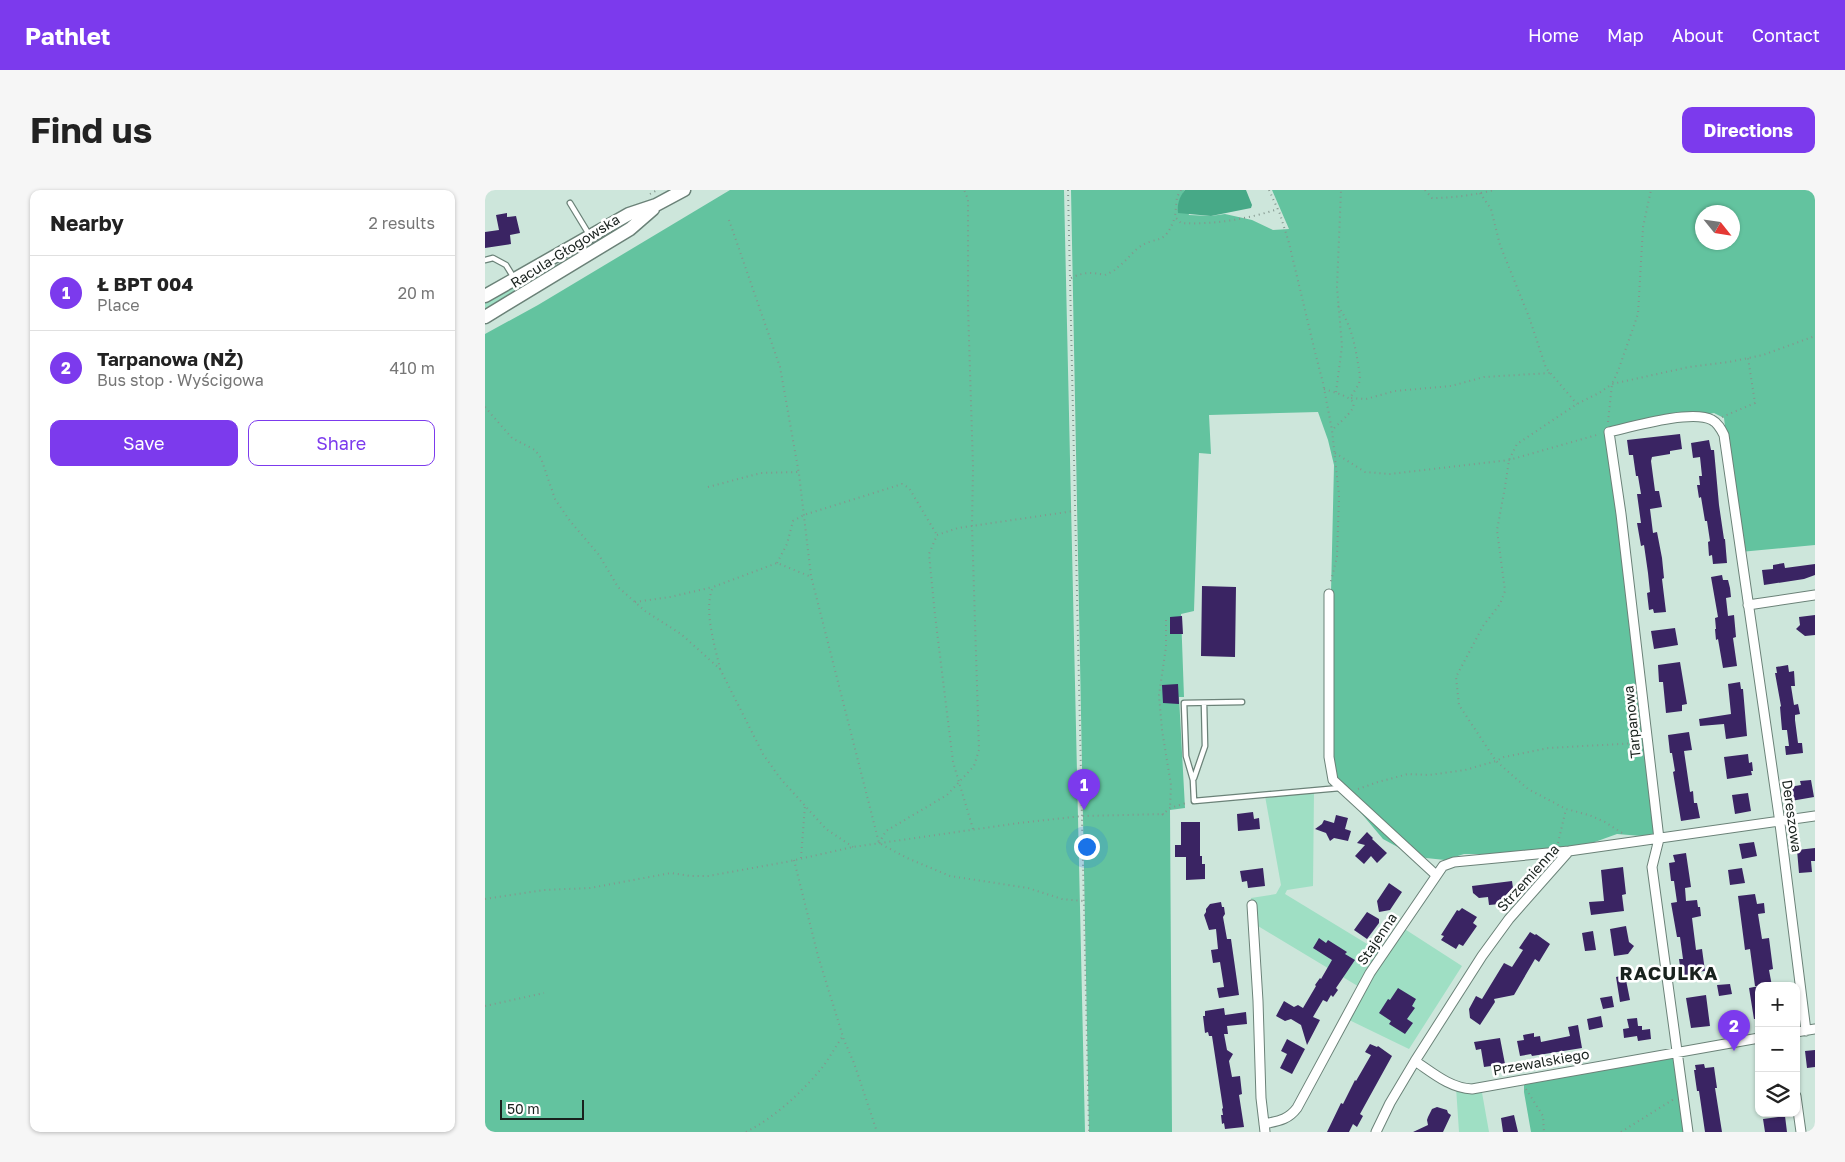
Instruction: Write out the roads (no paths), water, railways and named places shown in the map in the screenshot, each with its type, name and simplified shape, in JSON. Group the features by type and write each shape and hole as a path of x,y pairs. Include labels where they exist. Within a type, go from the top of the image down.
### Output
{"main road":[{"name":"Racula-Głogowska","path":"485,296 629,214 656,205 684,190"},
{"name":"Racula-Głogowska","path":"485,317 630,230 656,205"}],"street":[{"name":"Tarpanowa","path":"1688,1132 1652,867 1659,839 1621,514 1608,432 1676,418 1702,417 1712,420 1719,426 1724,435"},
{"name":"Dereszowa","path":"1724,435 1780,821 1806,1031"},
{"path":"1329,594 1329,757 1333,780 1436,875"},
{"path":"1748,605 1815,595"},
{"name":"Strzemienna","path":"1376,1132 1390,1103 1415,1061 1496,936 1569,851 1815,816"},
{"name":"Stajenna","path":"1252,905 1264,1128 1291,1116 1297,1108 1370,973 1443,866 1454,862 1569,851"},
{"name":"Przewalskiego","path":"1415,1061 1453,1085 1472,1089 1755,1039"},
{"path":"1799,1117 1801,1132"}],"lane":[{"path":"570,203 590,237"},
{"path":"485,260 493,258 507,265 515,279"},
{"path":"1241,702 1184,703 1186,756 1193,780 1194,801 1344,791"},
{"path":"1193,780 1205,746 1204,703"}],"place":[{"name":"Ł BPT 004","path":"1084,810"},
{"name":"Tarpanowa (NŻ)","path":"1734,1051"}],"district":[{"name":"RACULKA","path":"1669,973"}]}
